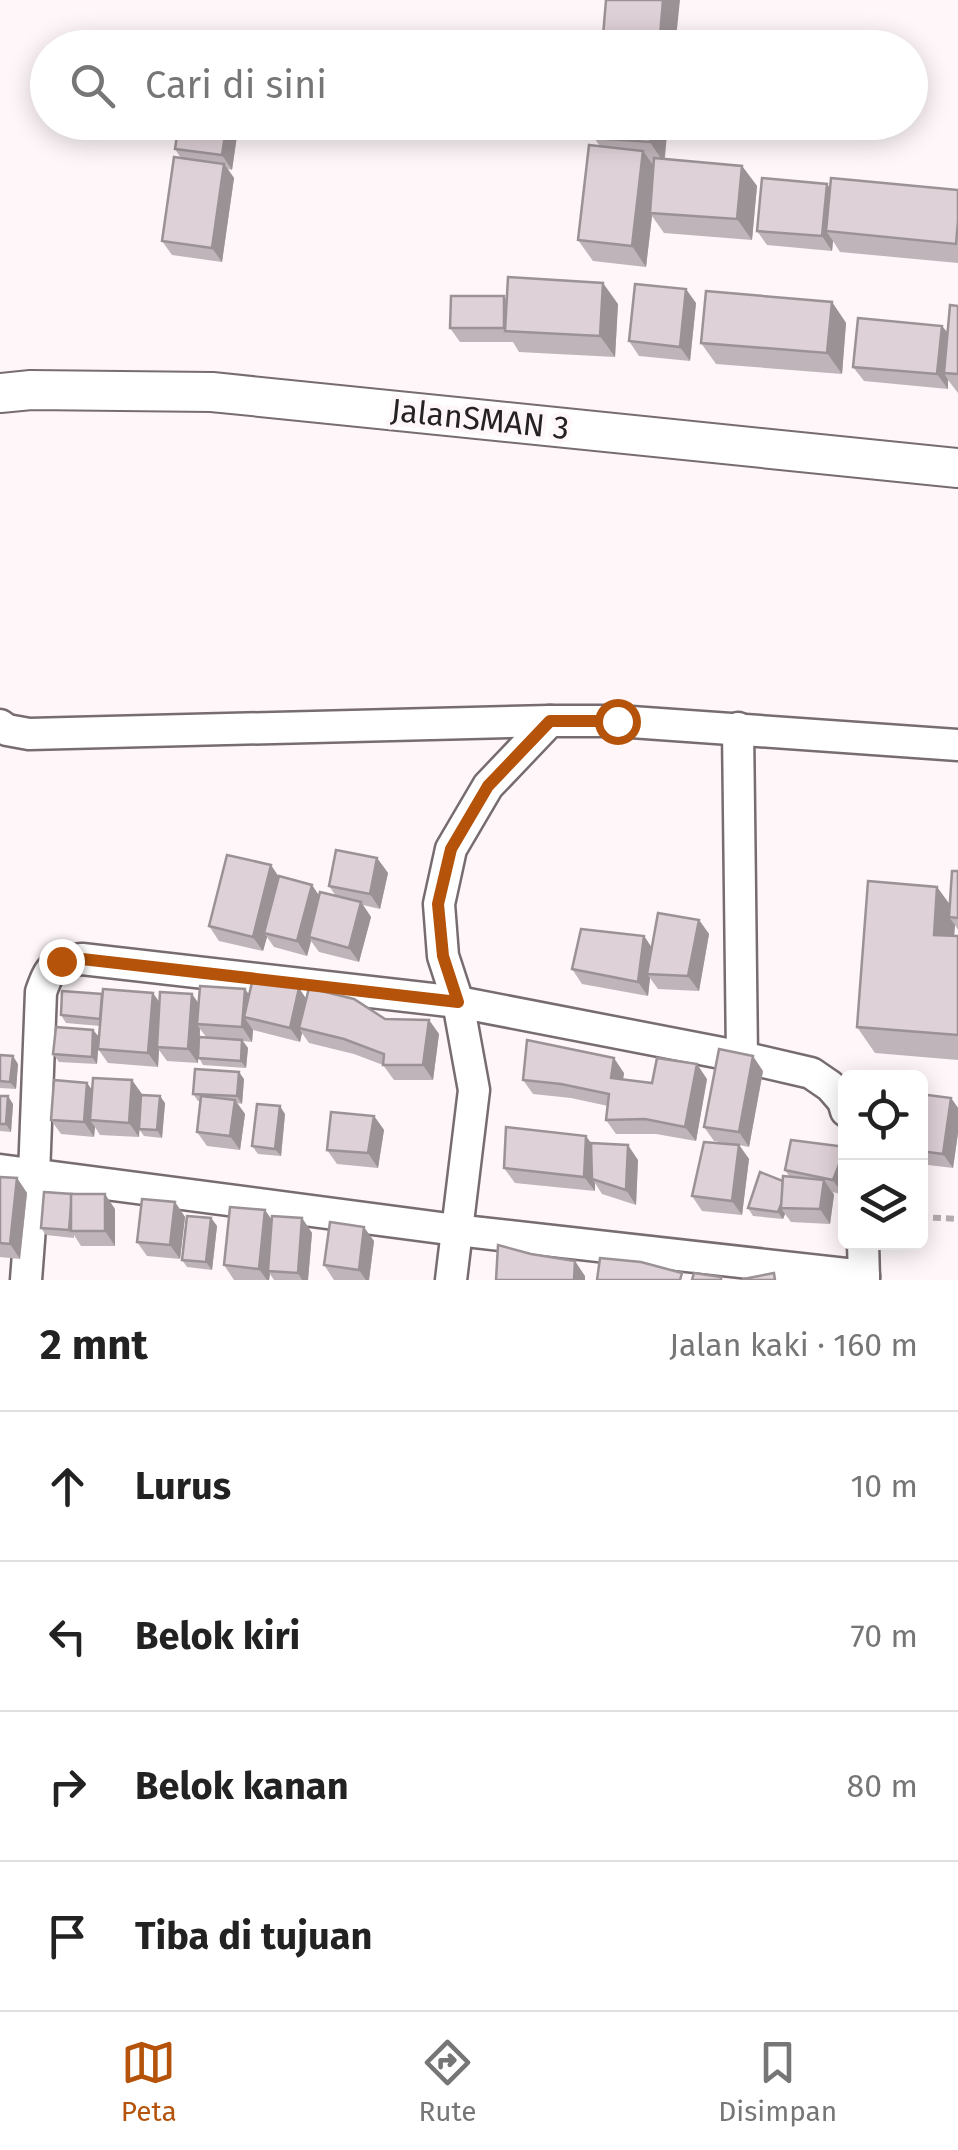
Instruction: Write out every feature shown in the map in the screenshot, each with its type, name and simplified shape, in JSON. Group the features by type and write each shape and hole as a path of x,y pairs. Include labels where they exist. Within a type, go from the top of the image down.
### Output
{"street":[{"name":"JalanSMAN 3","path":"0,392 212,392 958,468"},
{"path":"452,1280 474,1090 458,1002 443,956 438,904 451,849 488,786 550,721"},
{"path":"0,726 29,734 617,721 958,745"},
{"path":"738,728 742,1057"},
{"path":"26,1280 42,992 48,971 61,961 82,959 458,1002 811,1073 838,1095"},
{"path":"0,1170 864,1278 863,1250"}],"path":[{"path":"928,1217 958,1218"}],"building":[{"path":"606,0 663,0 660,30 604,30"},
{"path":"176,140 224,140 222,155 175,149"},
{"path":"589,145 643,151 632,246 578,240"},
{"path":"174,157 224,164 212,248 162,241"},
{"path":"654,158 742,166 737,219 650,213"},
{"path":"762,178 827,184 822,236 757,231"},
{"path":"831,178 958,190 956,244 826,231"},
{"path":"508,277 603,283 600,336 505,331"},
{"path":"635,284 686,289 680,347 629,341"},
{"path":"706,291 832,302 827,353 701,343"},
{"path":"451,296 504,296 504,328 450,328"},
{"path":"950,305 958,306 958,374 944,373"},
{"path":"858,318 942,326 937,374 853,367"},
{"path":"336,850 377,858 370,894 329,886"},
{"path":"227,855 271,865 253,937 209,926"},
{"path":"952,871 958,871 958,918 949,917"},
{"path":"279,876 312,885 297,941 264,933"},
{"path":"868,881 937,887 934,935 958,936 958,1035 857,1027"},
{"path":"320,892 361,902 349,948 309,937"},
{"path":"658,913 699,920 688,976 647,974"},
{"path":"581,929 644,936 638,982 572,969"},
{"path":"253,978 299,988 290,1028 244,1017"},
{"path":"200,986 245,989 242,1027 197,1024"},
{"path":"309,988 354,999 385,1019 429,1020 423,1065 383,1065 384,1054 299,1028"},
{"path":"103,989 153,993 148,1053 98,1049"},
{"path":"62,991 102,994 100,1019 61,1015"},
{"path":"160,992 192,994 188,1049 157,1047"},
{"path":"56,1027 93,1030 92,1057 53,1054"},
{"path":"199,1037 242,1040 241,1061 198,1058"},
{"path":"527,1040 614,1058 611,1078 652,1083 657,1058 697,1064 685,1127 645,1119 606,1120 609,1094 523,1080"},
{"path":"719,1049 753,1056 739,1132 704,1127"},
{"path":"0,1055 13,1056 10,1082 0,1081"},
{"path":"195,1069 239,1072 237,1096 193,1094"},
{"path":"93,1078 132,1080 129,1123 90,1120"},
{"path":"54,1080 87,1083 84,1122 51,1120"},
{"path":"141,1095 160,1096 157,1130 139,1129"},
{"path":"928,1095 951,1098 943,1154 928,1152"},
{"path":"0,1096 8,1096 6,1124 0,1124"},
{"path":"201,1096 235,1100 230,1136 197,1132"},
{"path":"257,1104 280,1106 275,1149 252,1146"},
{"path":"331,1112 374,1116 368,1153 327,1150"},
{"path":"506,1127 586,1136 584,1177 504,1168"},
{"path":"791,1140 838,1146 838,1167 833,1180 785,1170"},
{"path":"704,1142 739,1145 732,1201 692,1196"},
{"path":"591,1143 628,1145 626,1190 592,1179"},
{"path":"760,1172 783,1181 778,1212 748,1208"},
{"path":"783,1176 824,1180 820,1209 781,1208"},
{"path":"0,1177 17,1178 10,1244 0,1243"},
{"path":"44,1192 72,1194 69,1230 41,1228"},
{"path":"71,1194 105,1194 105,1231 71,1231"},
{"path":"142,1199 175,1202 170,1245 137,1242"},
{"path":"230,1207 265,1210 259,1269 224,1265"},
{"path":"187,1216 211,1218 206,1262 182,1260"},
{"path":"272,1216 302,1218 298,1273 268,1271"},
{"path":"330,1222 364,1227 359,1270 324,1265"},
{"path":"498,1245 575,1261 574,1280 496,1280"},
{"path":"600,1258 641,1262 682,1273 680,1280 597,1280"},
{"path":"694,1273 721,1277 721,1280 692,1280"},
{"path":"774,1273 775,1280 743,1280 743,1279"}],"route":[{"path":"61,961 82,959 458,1002 443,956 438,904 451,849 488,786 550,721 617,721"}]}
